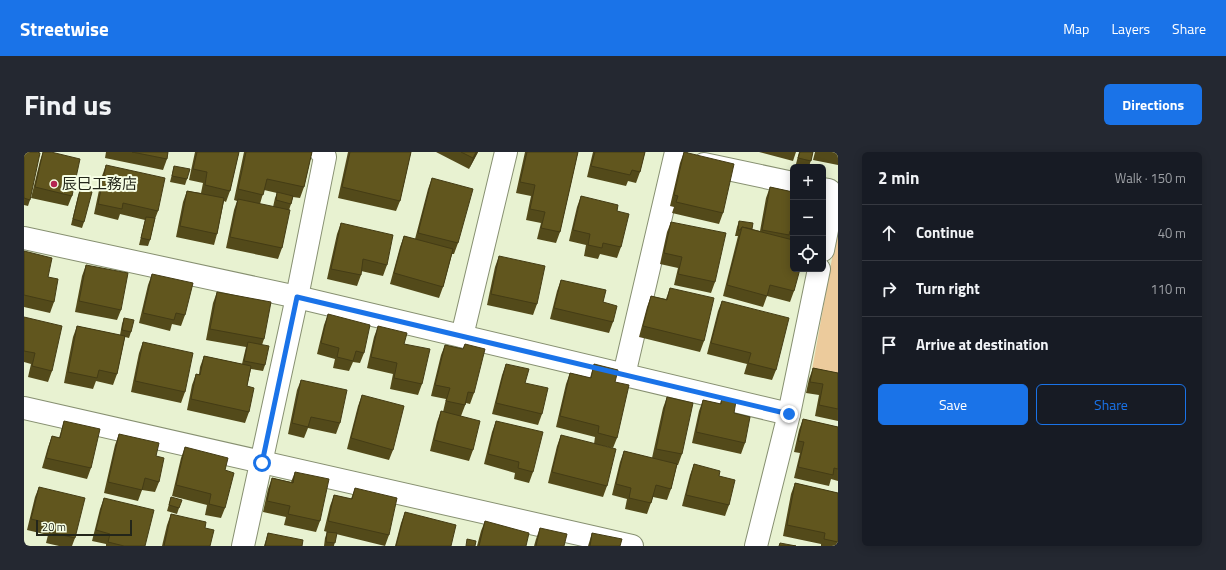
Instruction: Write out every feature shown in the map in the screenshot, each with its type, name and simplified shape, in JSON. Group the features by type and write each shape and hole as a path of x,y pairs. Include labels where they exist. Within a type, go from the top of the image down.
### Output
{"street":[{"path":"243,546 297,297 325,157 320,152"},
{"path":"462,336 506,152"},
{"path":"624,375 676,155 790,182"},
{"path":"826,190 829,190 831,210 826,236"},
{"path":"24,238 297,297 789,414"},
{"path":"756,546 789,414 818,272"},
{"path":"24,408 632,546"}],"shaded area":[{"path":"838,225 838,375 812,370"}],"building":[{"path":"24,152 40,153 30,200 24,198"},
{"name":"辰巳工務店","path":"43,152 51,152 80,159 72,196 35,187"},
{"path":"132,152 168,152 167,159"},
{"path":"197,152 239,152 230,191 205,185 207,172 193,169"},
{"path":"246,152 312,152 304,187 267,179 263,195 238,189"},
{"path":"350,152 411,152 400,201 342,187"},
{"path":"461,152 476,152 473,158"},
{"path":"527,152 578,152 560,232 541,228 545,212 530,209 535,185 520,182"},
{"path":"595,152 645,152 640,172 632,170 630,175 591,166"},
{"path":"684,152 734,164 723,213 676,202 678,196 674,195"},
{"path":"800,152 813,152 811,161 798,158"},
{"path":"106,165 165,178 158,211 123,203 122,209 98,204"},
{"path":"174,166 190,169 187,179 172,176"},
{"path":"432,178 473,189 458,243 418,233"},
{"path":"770,187 790,191 789,235 762,230"},
{"path":"80,190 92,192 84,222 73,219"},
{"path":"187,191 224,198 217,234 180,226"},
{"path":"277,192 293,196 291,204 276,200"},
{"path":"581,196 618,205 617,211 629,214 621,247 603,243 602,248 588,245 590,234 573,230"},
{"path":"238,199 290,210 282,248 230,237"},
{"path":"146,217 155,218 150,240 141,238"},
{"path":"739,221 753,223 752,229 742,227 738,230"},
{"path":"671,222 726,233 715,282 678,274 682,257 664,253"},
{"path":"341,223 393,235 387,265 363,259 361,275 331,269"},
{"path":"742,227 790,239 790,272 799,272 794,291 770,285 767,296 727,285"},
{"path":"404,236 453,249 443,287 394,273"},
{"path":"24,251 52,258 48,277 58,279 54,302 24,295"},
{"path":"499,256 545,266 537,304 491,294"},
{"path":"86,265 128,273 121,310 79,301"},
{"path":"152,274 193,283 185,315 176,313 174,320 143,313"},
{"path":"561,280 606,290 603,302 617,306 613,322 554,308"},
{"path":"670,288 714,298 704,341 643,326 651,296 667,300"},
{"path":"217,292 271,302 264,339 210,329"},
{"path":"722,301 789,318 776,370 748,363 751,353 711,343"},
{"path":"328,314 370,325 364,353 356,351 353,361 337,357 339,348 321,343"},
{"path":"24,317 62,326 52,371 32,366 35,353 24,351"},
{"path":"124,318 134,320 131,332 122,330"},
{"path":"77,326 125,336 117,374 99,370 97,378 68,372"},
{"path":"378,326 407,333 404,344 430,349 422,384 394,378 397,363 371,357"},
{"path":"143,342 193,353 185,392 135,381"},
{"path":"248,342 269,346 265,365 244,361"},
{"path":"465,344 485,349 474,393 468,392 465,405 446,401 450,388 435,385 445,345 463,349"},
{"path":"204,356 251,366 247,386 254,388 249,412 191,399 196,374 200,375"},
{"path":"506,364 529,369 525,383 548,388 542,414 496,403"},
{"path":"594,364 618,370 615,382 629,385 617,438 598,433 599,426 560,416 570,373 591,378"},
{"path":"813,368 838,373 838,409 819,405 823,384 810,382"},
{"path":"301,380 347,390 340,423 311,417 308,427 292,423"},
{"path":"362,395 404,406 393,450 351,438"},
{"path":"667,397 693,403 682,454 656,449"},
{"path":"722,397 736,401 734,413 750,417 745,443 696,432 703,400 721,404"},
{"path":"441,411 480,421 473,450 434,440"},
{"path":"803,419 838,427 838,469 834,468 833,475 798,467 804,442 798,441"},
{"path":"64,421 100,429 91,468 46,458 52,436 60,438"},
{"path":"496,421 543,432 533,472 518,468 519,462 488,454"},
{"path":"119,434 159,443 156,456 164,458 159,482 145,478 142,490 108,482"},
{"path":"561,435 616,449 607,486 552,472"},
{"path":"185,447 228,458 225,470 234,473 225,508 209,504 211,494 176,485"},
{"path":"624,451 677,464 671,489 656,485 651,503 629,498 631,488 616,484"},
{"path":"694,464 720,471 719,476 735,480 729,505 686,495"},
{"path":"295,472 329,479 320,521 288,514 290,506 267,501 272,478 293,483"},
{"path":"795,483 838,493 838,542 824,539 825,533 787,525"},
{"path":"39,487 85,498 75,538 50,532 52,524 31,519"},
{"path":"355,488 397,498 389,535 328,521 334,495 352,499"},
{"path":"171,497 182,500 179,508 169,505"},
{"path":"104,498 154,510 145,546 124,546 108,542 110,534 96,530"},
{"path":"405,512 456,525 451,546 396,546"},
{"path":"171,514 206,522 205,528 214,530 210,546 164,546"},
{"path":"485,521 529,533 526,546 479,546"},
{"path":"540,528 567,534 564,546 536,546"},
{"path":"327,532 337,533 335,543 326,542"},
{"path":"268,533 303,540 302,546 265,546"},
{"path":"592,533 622,539 620,546 590,546"},
{"path":"467,539 476,541 475,546 466,546"},
{"path":"780,543 796,546 779,546"}],"place":[{"name":"辰巳工務店","path":"54,184"}],"route":[{"path":"262,463 297,297 789,414"}]}
